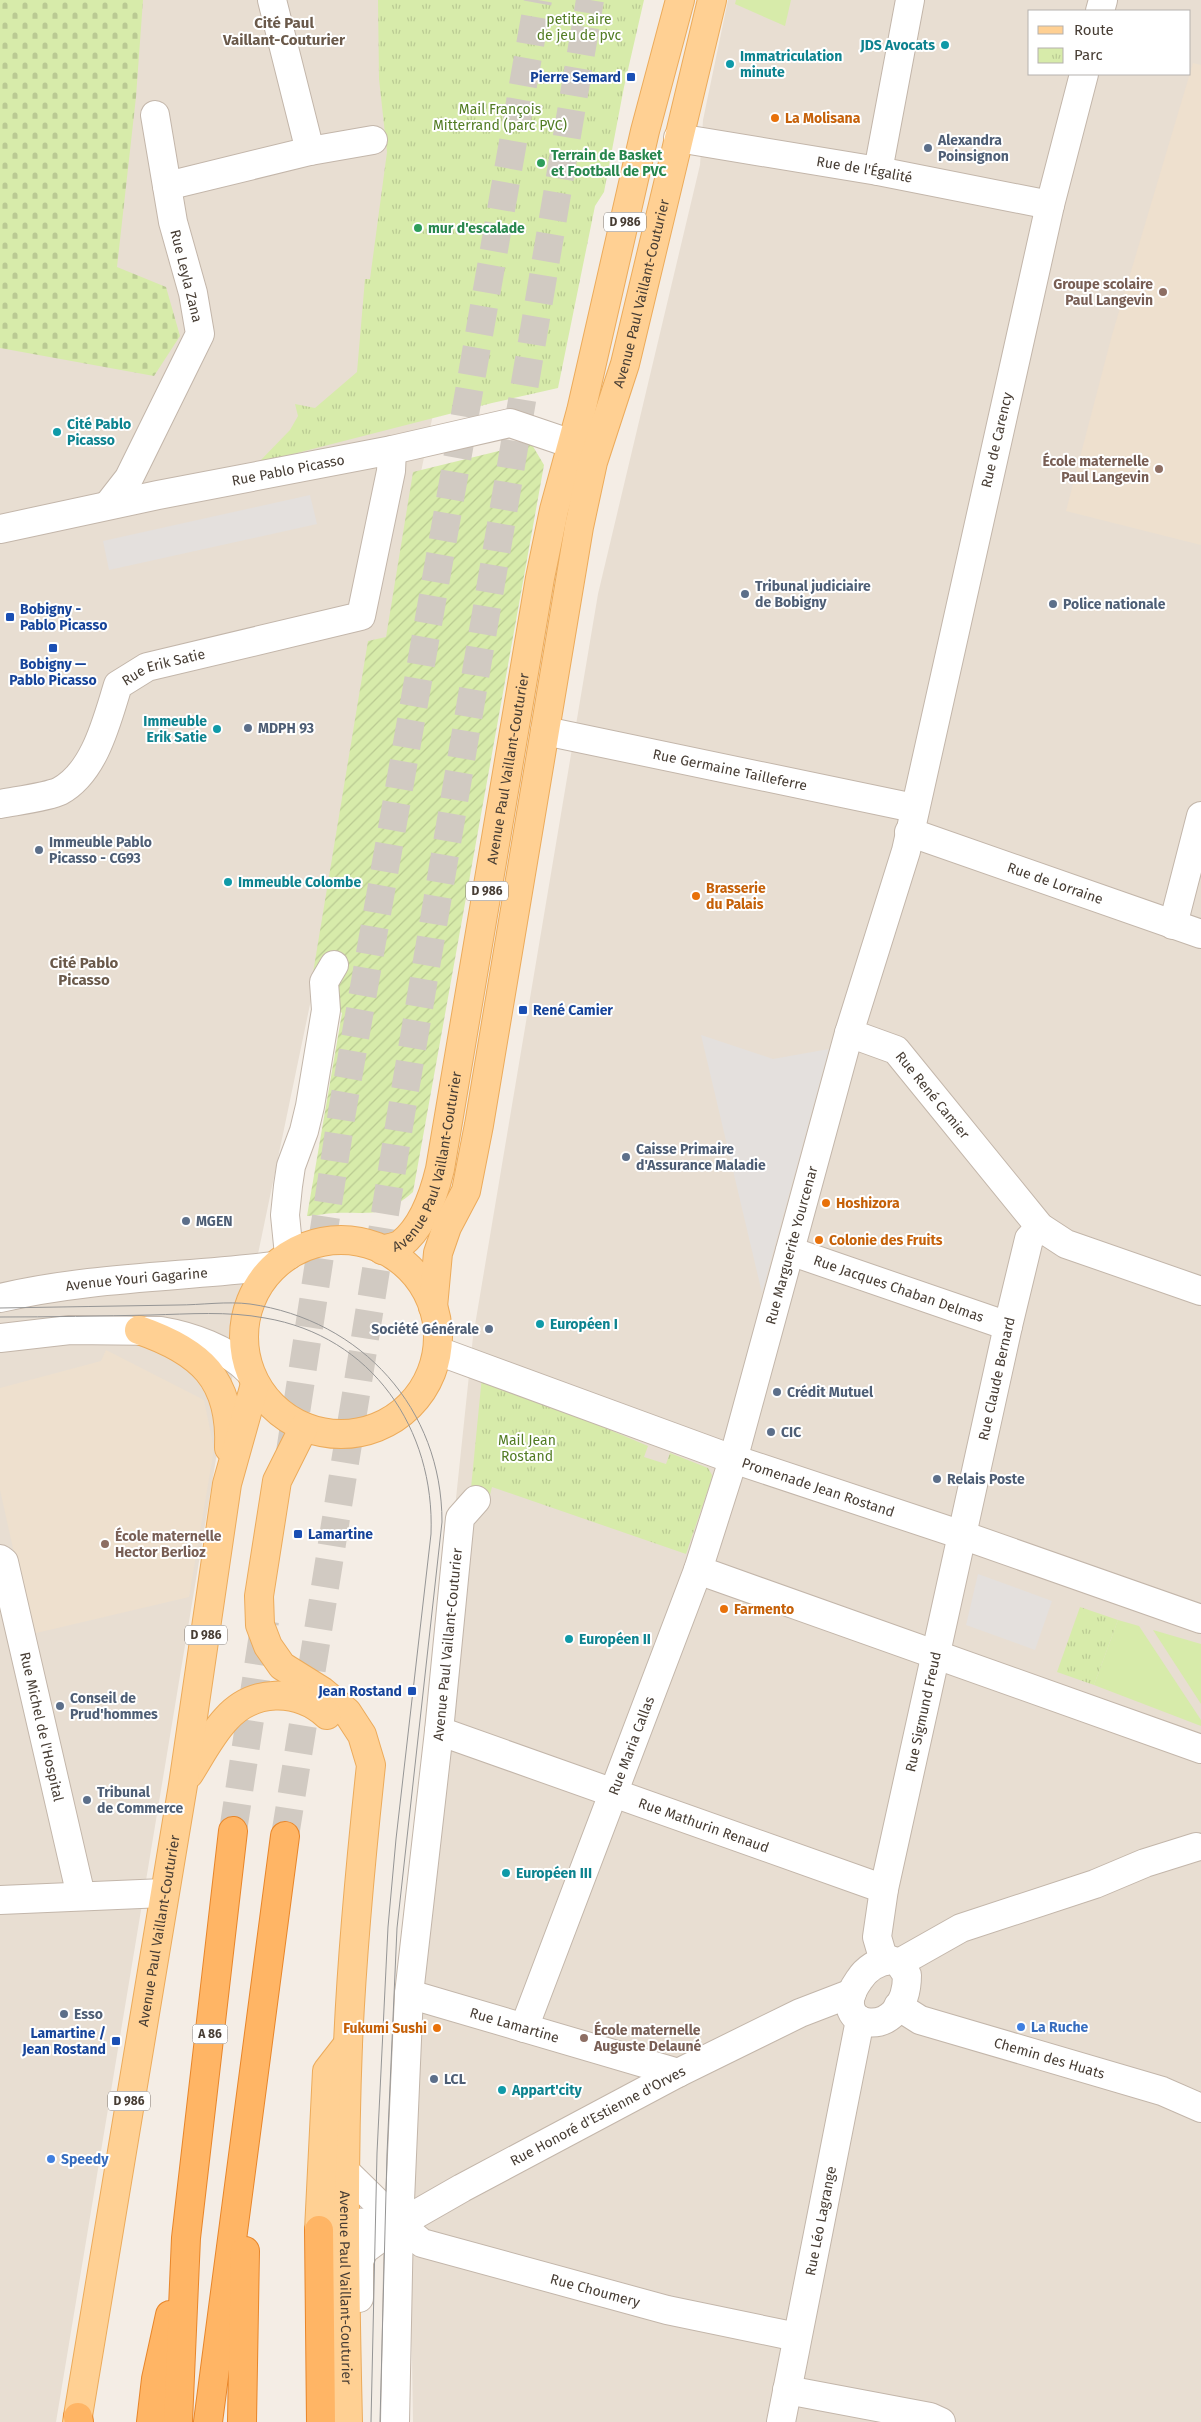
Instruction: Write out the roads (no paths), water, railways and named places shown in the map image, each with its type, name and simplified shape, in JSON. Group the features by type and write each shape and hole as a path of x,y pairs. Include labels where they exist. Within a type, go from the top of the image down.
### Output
{"highway":[{"name":"A 86","path":"178,2422 186,2238 233,1831"},
{"path":"208,2422 285,1836"},
{"path":"242,2422 245,2289 243,2157"},
{"path":"321,2422 328,2235"},
{"path":"151,2422 156,2379 186,2238"}],"main road":[{"name":"Avenue Paul Vaillant-Couturier","path":"382,1250 400,1245 419,1222 431,1200 440,1169 540,578 554,510 572,444 645,131 680,0"},
{"name":"Avenue Paul Vaillant-Couturier","path":"433,1307 418,1278 398,1259 382,1250 352,1239 310,1244 281,1261 254,1293 246,1315 242,1338 252,1377 268,1403 304,1427 320,1432 346,1434 377,1427 392,1420 420,1396 430,1377 438,1350 433,1307 438,1253 447,1227 466,1191 468,1182 579,527 596,453 625,364 712,0"},
{"path":"139,1330 185,1349 200,1362 215,1381 226,1405 229,1424 228,1484"},
{"name":"Avenue Paul Vaillant-Couturier","path":"78,2420 183,1785 228,1484 252,1377"},
{"name":"Avenue Paul Vaillant-Couturier","path":"304,1427 277,1481 259,1596 260,1625 268,1646 282,1666 332,1698 347,1712 362,1735 370,1765 348,2044 345,2171 328,2235 347,2390 348,2422"},
{"path":"183,1785 215,1732 234,1711 245,1703 273,1695 283,1694 301,1699 322,1711 338,1725 347,1740 354,1775 349,1823 362,1850"},
{"path":"328,2235 327,2071 348,2044"}],"street":[{"path":"272,0 310,151"},
{"path":"878,171 910,0"},
{"name":"Rue de Carency","path":"912,820 1050,205 1084,75"},
{"name":"Rue Leyla Zana","path":"108,505 128,478 200,334 193,292 173,222 155,115"},
{"name":"Rue de l'Égalité","path":"678,138 878,171 1050,205"},
{"path":"167,186 310,151 373,140"},
{"name":"Rue Pablo Picasso","path":"0,529 108,505 392,450 510,423 572,444"},
{"name":"Avenue Paul Vaillant-Couturier","path":"572,444 583,453 580,471 579,527"},
{"name":"Rue Erik Satie","path":"0,804 60,791 80,774 101,741 118,685 147,667 361,616 391,471 392,450"},
{"name":"Rue Germaine Tailleferre","path":"545,730 912,820"},
{"path":"1173,925 1201,816"},
{"path":"849,1033 906,851 912,820"},
{"name":"Rue de Lorraine","path":"912,820 1173,925 1201,934"},
{"path":"281,1261 291,1166 304,1131 311,1097 326,1010 324,982 334,965"},
{"name":"Rue René Camier","path":"849,1033 896,1050 1040,1227 1066,1244 1201,1291"},
{"name":"Rue Marguerite Yourcenar","path":"733,1460 849,1033"},
{"name":"Rue Claude Bernard","path":"962,1535 1029,1239 1040,1227"},
{"name":"Rue Jacques Chaban Delmas","path":"790,1251 1008,1326"},
{"name":"Avenue Youri Gagarine","path":"0,1298 25,1292 281,1261"},
{"path":"0,1338 70,1330 139,1330 176,1333 231,1356 252,1377"},
{"name":"Promenade Jean Rostand","path":"438,1350 733,1460 962,1535 1201,1619"},
{"name":"Rue Maria Callas","path":"524,2028 698,1570 733,1460"},
{"name":"Avenue Paul Vaillant-Couturier","path":"395,2422 399,2224 409,1994 439,1730 460,1518 476,1500"},
{"name":"Rue Sigmund Freud","path":"897,1966 876,1937 884,1889 962,1535"},
{"name":"Rue Michel de l'Hospital","path":"0,1559 4,1562 81,1896"},
{"path":"698,1570 1201,1749"},
{"name":"Rue Mathurin Renaud","path":"439,1730 884,1889"},
{"path":"897,1966 898,2006 884,2021 875,2024 854,2007 863,1974 897,1966 961,1928 1094,1884 1130,1881 1162,1871 1198,1846"},
{"path":"0,1900 164,1893"},
{"name":"Rue Lamartine","path":"409,1994 678,2073"},
{"name":"Chemin des Huats","path":"898,2006 920,2020 1162,2091 1201,2108"},
{"name":"Rue Honoré d'Estienne d'Orves","path":"347,2390 358,2334 359,2261 364,2250 399,2224 462,2188 678,2073 800,2013 854,2007"},
{"name":"Rue Léo Lagrange","path":"781,2422 798,2336 854,2007"},
{"name":"Rue Choumery","path":"345,2171 399,2224 422,2243 667,2310 798,2336"},
{"path":"328,2235 356,2221 399,2224"},
{"path":"787,2390 930,2417 941,2422"}],"tunnel":[{"path":"290,1452 342,1112 538,0"},
{"path":"285,1836 401,1114 590,0"},
{"path":"233,1831 265,1621"}],"tram line":[{"path":"0,1308 232,1303 250,1304 290,1313 327,1329 360,1350 388,1377 411,1408 428,1443 438,1481 442,1522 397,1928 387,2154 380,2422"},
{"path":"0,1317 223,1314 265,1318 303,1328 337,1345 366,1367 390,1393 408,1424 422,1458 429,1495 431,1534 396,1839 388,1927 377,2153 371,2422"}],"place":[{"name":"JDS Avocats","path":"945,45"},
{"name":"Immatriculation minute","path":"730,64"},
{"name":"Pierre Semard","path":"631,77"},
{"name":"La Molisana","path":"775,118"},
{"name":"Alexandra Poinsignon","path":"928,148"},
{"name":"Terrain de Basket et Football de PVC","path":"541,163"},
{"name":"mur d'escalade","path":"418,228"},
{"name":"Groupe scolaire Paul Langevin","path":"1163,292"},
{"name":"Cité Pablo Picasso","path":"57,432"},
{"name":"École maternelle Paul Langevin","path":"1159,469"},
{"name":"Tribunal judiciaire de Bobigny","path":"745,594"},
{"name":"Police nationale","path":"1053,604"},
{"name":"Bobigny - Pablo Picasso","path":"10,617"},
{"name":"Bobigny — Pablo Picasso","path":"53,648"},
{"name":"MDPH 93","path":"248,728"},
{"name":"Immeuble Erik Satie","path":"217,729"},
{"name":"Immeuble Pablo Picasso - CG93","path":"39,850"},
{"name":"Immeuble Colombe","path":"228,882"},
{"name":"Brasserie du Palais","path":"696,896"},
{"name":"René Camier","path":"523,1010"},
{"name":"Caisse Primaire d'Assurance Maladie","path":"626,1157"},
{"name":"Hoshizora","path":"826,1203"},
{"name":"MGEN","path":"186,1221"},
{"name":"Colonie des Fruits","path":"819,1240"},
{"name":"Européen I","path":"540,1324"},
{"name":"Société Générale","path":"489,1329"},
{"name":"Crédit Mutuel","path":"777,1392"},
{"name":"CIC","path":"771,1432"},
{"name":"Relais Poste","path":"937,1479"},
{"name":"Lamartine","path":"298,1534"},
{"name":"École maternelle Hector Berlioz","path":"105,1544"},
{"name":"Farmento","path":"724,1609"},
{"name":"Européen II","path":"569,1639"},
{"name":"Jean Rostand","path":"412,1691"},
{"name":"Conseil de Prud'hommes","path":"60,1706"},
{"name":"Tribunal de Commerce","path":"87,1800"},
{"name":"Européen III","path":"506,1873"},
{"name":"Esso","path":"64,2014"},
{"name":"La Ruche","path":"1021,2027"},
{"name":"Fukumi Sushi","path":"437,2028"},
{"name":"École maternelle Auguste Delauné","path":"584,2038"},
{"name":"Lamartine / Jean Rostand","path":"116,2041"},
{"name":"LCL","path":"434,2079"},
{"name":"Appart'city","path":"502,2090"},
{"name":"Speedy","path":"51,2159"}],"district":[{"name":"Cité Paul Vaillant-Couturier","path":"284,32"},
{"name":"Cité Pablo Picasso","path":"84,972"}],"park label":[{"name":"petite aire de jeu de pvc","path":"579,28"},
{"name":"Mail François Mitterrand (parc PVC)","path":"500,118"},
{"name":"Mail Jean Rostand","path":"527,1448"}]}
